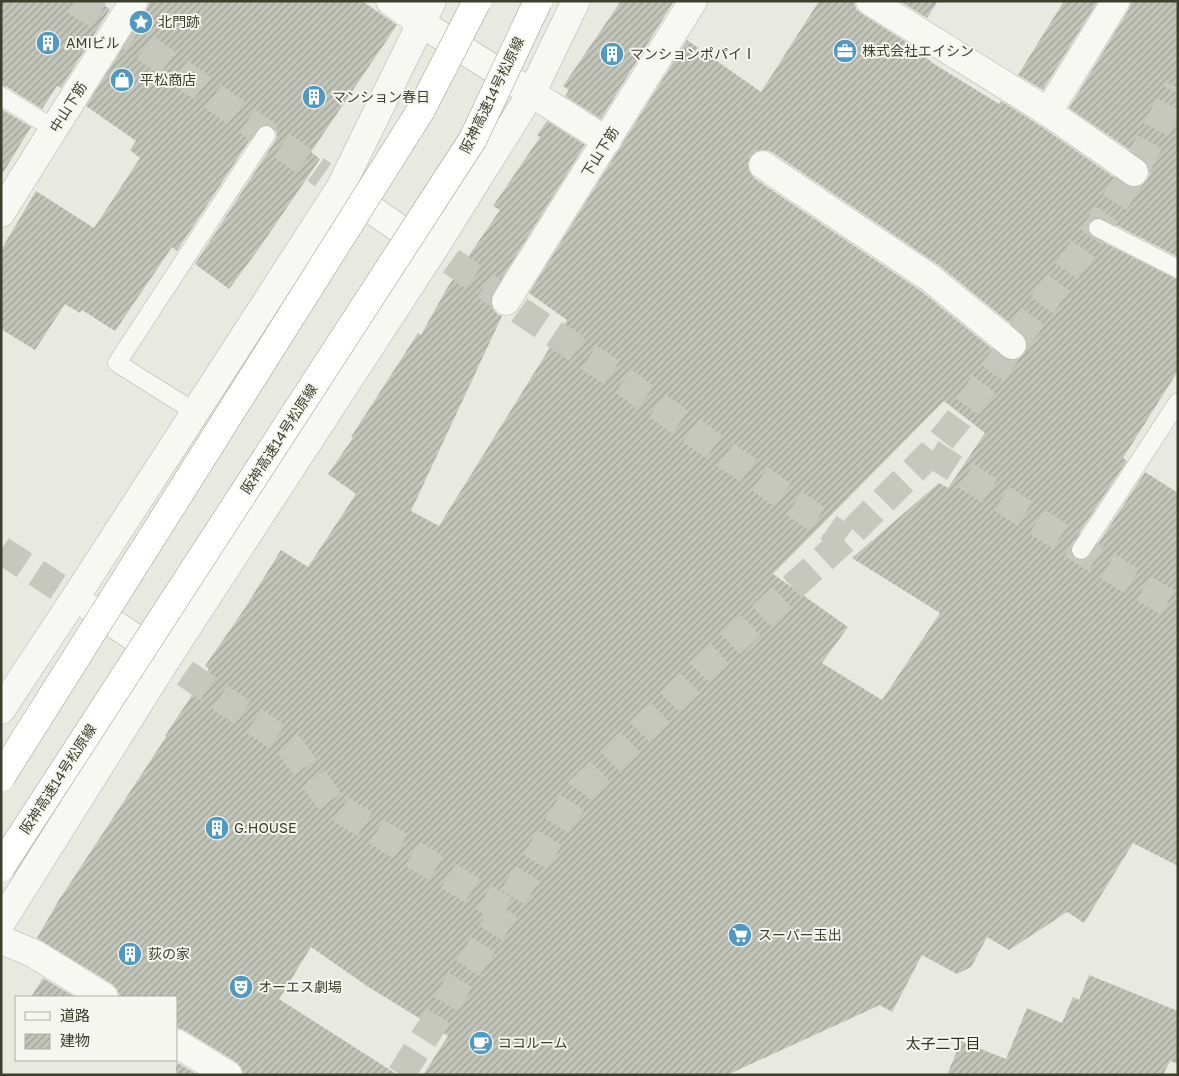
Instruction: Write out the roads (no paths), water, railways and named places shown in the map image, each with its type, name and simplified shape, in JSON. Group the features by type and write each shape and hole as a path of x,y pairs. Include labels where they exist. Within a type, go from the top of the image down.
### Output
{"highway":[{"path":"1,776 421,110 478,1"},
{"name":"阪神高速14号松原線","path":"1,867 473,138 538,1"}],"street":[{"name":"中山下筋","path":"1,213 134,1"},
{"path":"390,1 427,12 532,92 607,141"},
{"path":"1,923 166,660 433,250 532,92 576,1"},
{"name":"下山下筋","path":"506,301 693,1"},
{"path":"870,1 1048,112 1134,172"},
{"path":"1048,112 1116,1"},
{"path":"1,710 340,188 427,12"},
{"path":"763,165 930,278 1012,345"},
{"path":"355,198 417,241"},
{"path":"92,609 154,650"},
{"path":"1,940 33,953 102,996"},
{"path":"178,1043 228,1075"}],"lane":[{"path":"1,96 54,129"},
{"path":"195,412 117,363 266,135"},
{"path":"1098,228 1178,269"},
{"path":"1081,550 1178,402"}],"tunnel":[{"path":"75,1 118,28 323,175"},
{"path":"401,1075 580,790 713,660 845,539 931,453 957,421 1098,228 1134,172 1178,88"},
{"path":"451,261 614,374 845,539"},
{"path":"931,453 1081,550 1178,609"},
{"path":"1,550 58,587"},
{"path":"185,673 289,745 332,804 504,910"}],"place":[{"name":"北門跡","path":"141,22"},
{"name":"AMIビル","path":"48,43"},
{"name":"株式会社エイシン","path":"845,51"},
{"name":"マンションポパイⅠ","path":"612,54"},
{"name":"平松商店","path":"122,80"},
{"name":"マンション春日","path":"314,97"},
{"name":"G.HOUSE","path":"217,828"},
{"name":"スーパー玉出","path":"740,935"},
{"name":"荻の家","path":"130,954"},
{"name":"オーエス劇場","path":"241,987"},
{"name":"ココルーム","path":"481,1043"}],"district":[{"name":"太子二丁目","path":"943,1044"}]}
